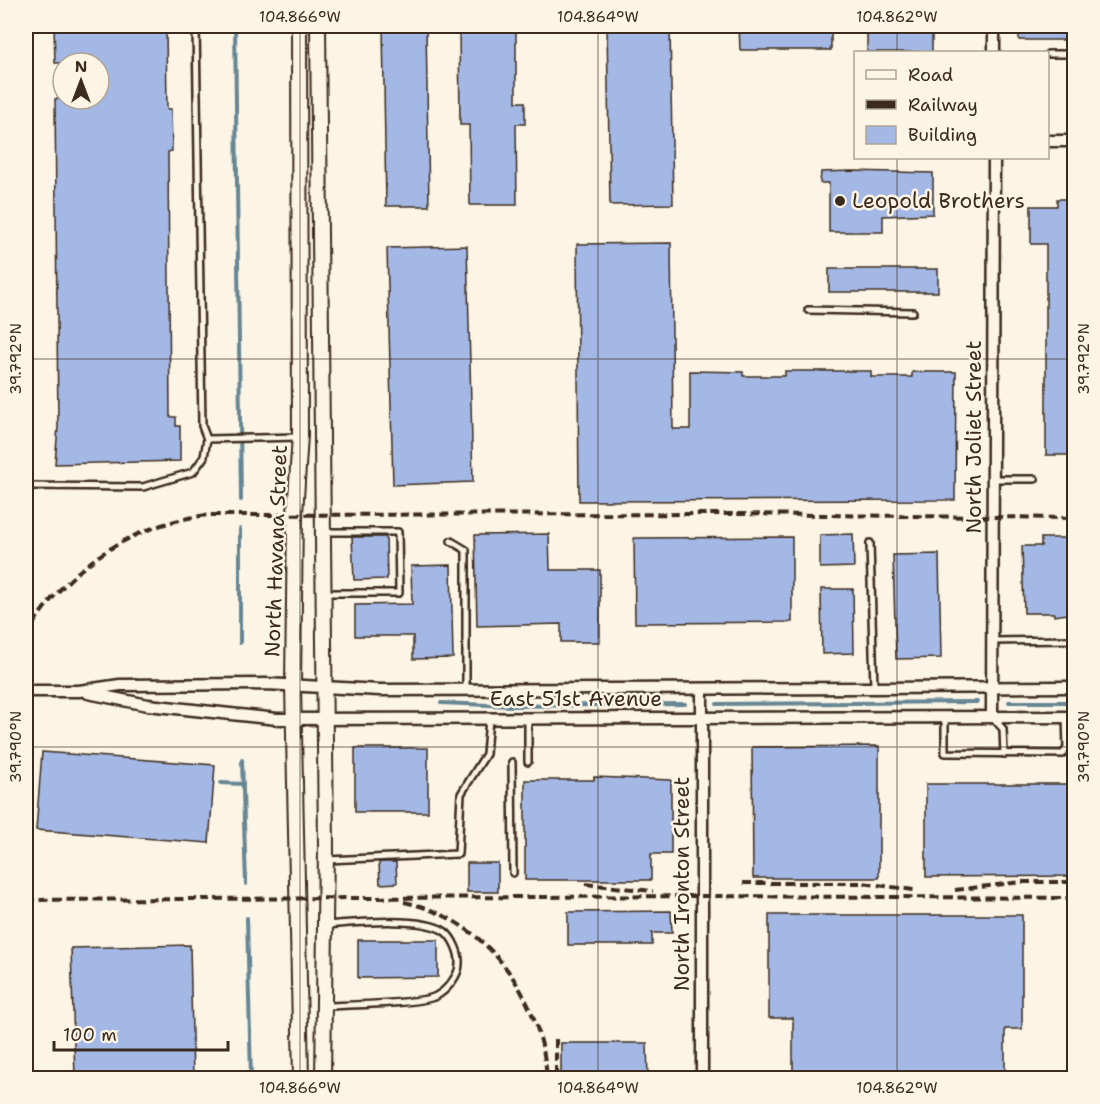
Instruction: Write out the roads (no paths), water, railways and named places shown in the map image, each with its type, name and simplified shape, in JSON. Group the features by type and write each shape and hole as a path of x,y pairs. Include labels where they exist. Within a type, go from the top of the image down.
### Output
{"main road":[{"name":"North Havana Street","path":"299,26 300,437 295,514 293,686 301,1078"},
{"name":"North Havana Street","path":"318,26 326,860 323,1078"}],"street":[{"path":"994,26 994,51"},
{"path":"1049,141 1074,141"},
{"name":"North Joliet Street","path":"992,717 994,159"},
{"name":"East 51st Avenue","path":"26,691 79,691 120,685 466,690 1074,687"},
{"name":"North Ironton Street","path":"702,688 702,1078"},
{"name":"East 51st Avenue","path":"79,691 148,705 234,716 294,719 1070,717"}],"lane":[{"path":"26,486 143,487 193,472 204,457 207,440 202,426 196,26"},
{"path":"1049,54 1074,54"},
{"path":"808,310 914,312"},
{"path":"207,440 300,437"},
{"path":"993,479 1035,479"},
{"path":"322,532 398,532 399,583 399,593 323,593"},
{"path":"451,541 466,550 466,690"},
{"path":"870,543 874,688"},
{"path":"993,641 1074,640"},
{"path":"945,717 945,753 1063,754 1067,748 1070,717"},
{"path":"992,717 1003,729 1004,754"},
{"path":"326,860 458,854 461,794 486,754 489,719"},
{"path":"528,719 528,762"},
{"path":"512,762 513,873"},
{"path":"324,1006 435,997 451,983 459,965 456,947 444,931 422,925 375,922 325,925"}],"waterway":[{"path":"235,26 241,500"},
{"path":"240,529 240,643"},
{"path":"717,704 977,702"},
{"path":"1009,702 1074,702"},
{"path":"441,703 513,706 685,704"},
{"path":"242,760 246,884"},
{"path":"221,783 243,784"},
{"path":"247,918 251,1078"}],"railway":[{"path":"26,636 60,590 102,554 152,528 208,515 738,514 1074,518"},
{"path":"955,890 1021,882 1074,882"},
{"path":"743,883 863,883 914,890"},
{"path":"585,884 653,891"},
{"path":"26,900 701,896 1074,898"},
{"path":"404,902 434,911 461,925 484,944 504,966 521,991 534,1019 543,1048 547,1078"},
{"path":"556,1039 556,1078"}],"place":[{"name":"Leopold Brothers","path":"840,201"}]}
